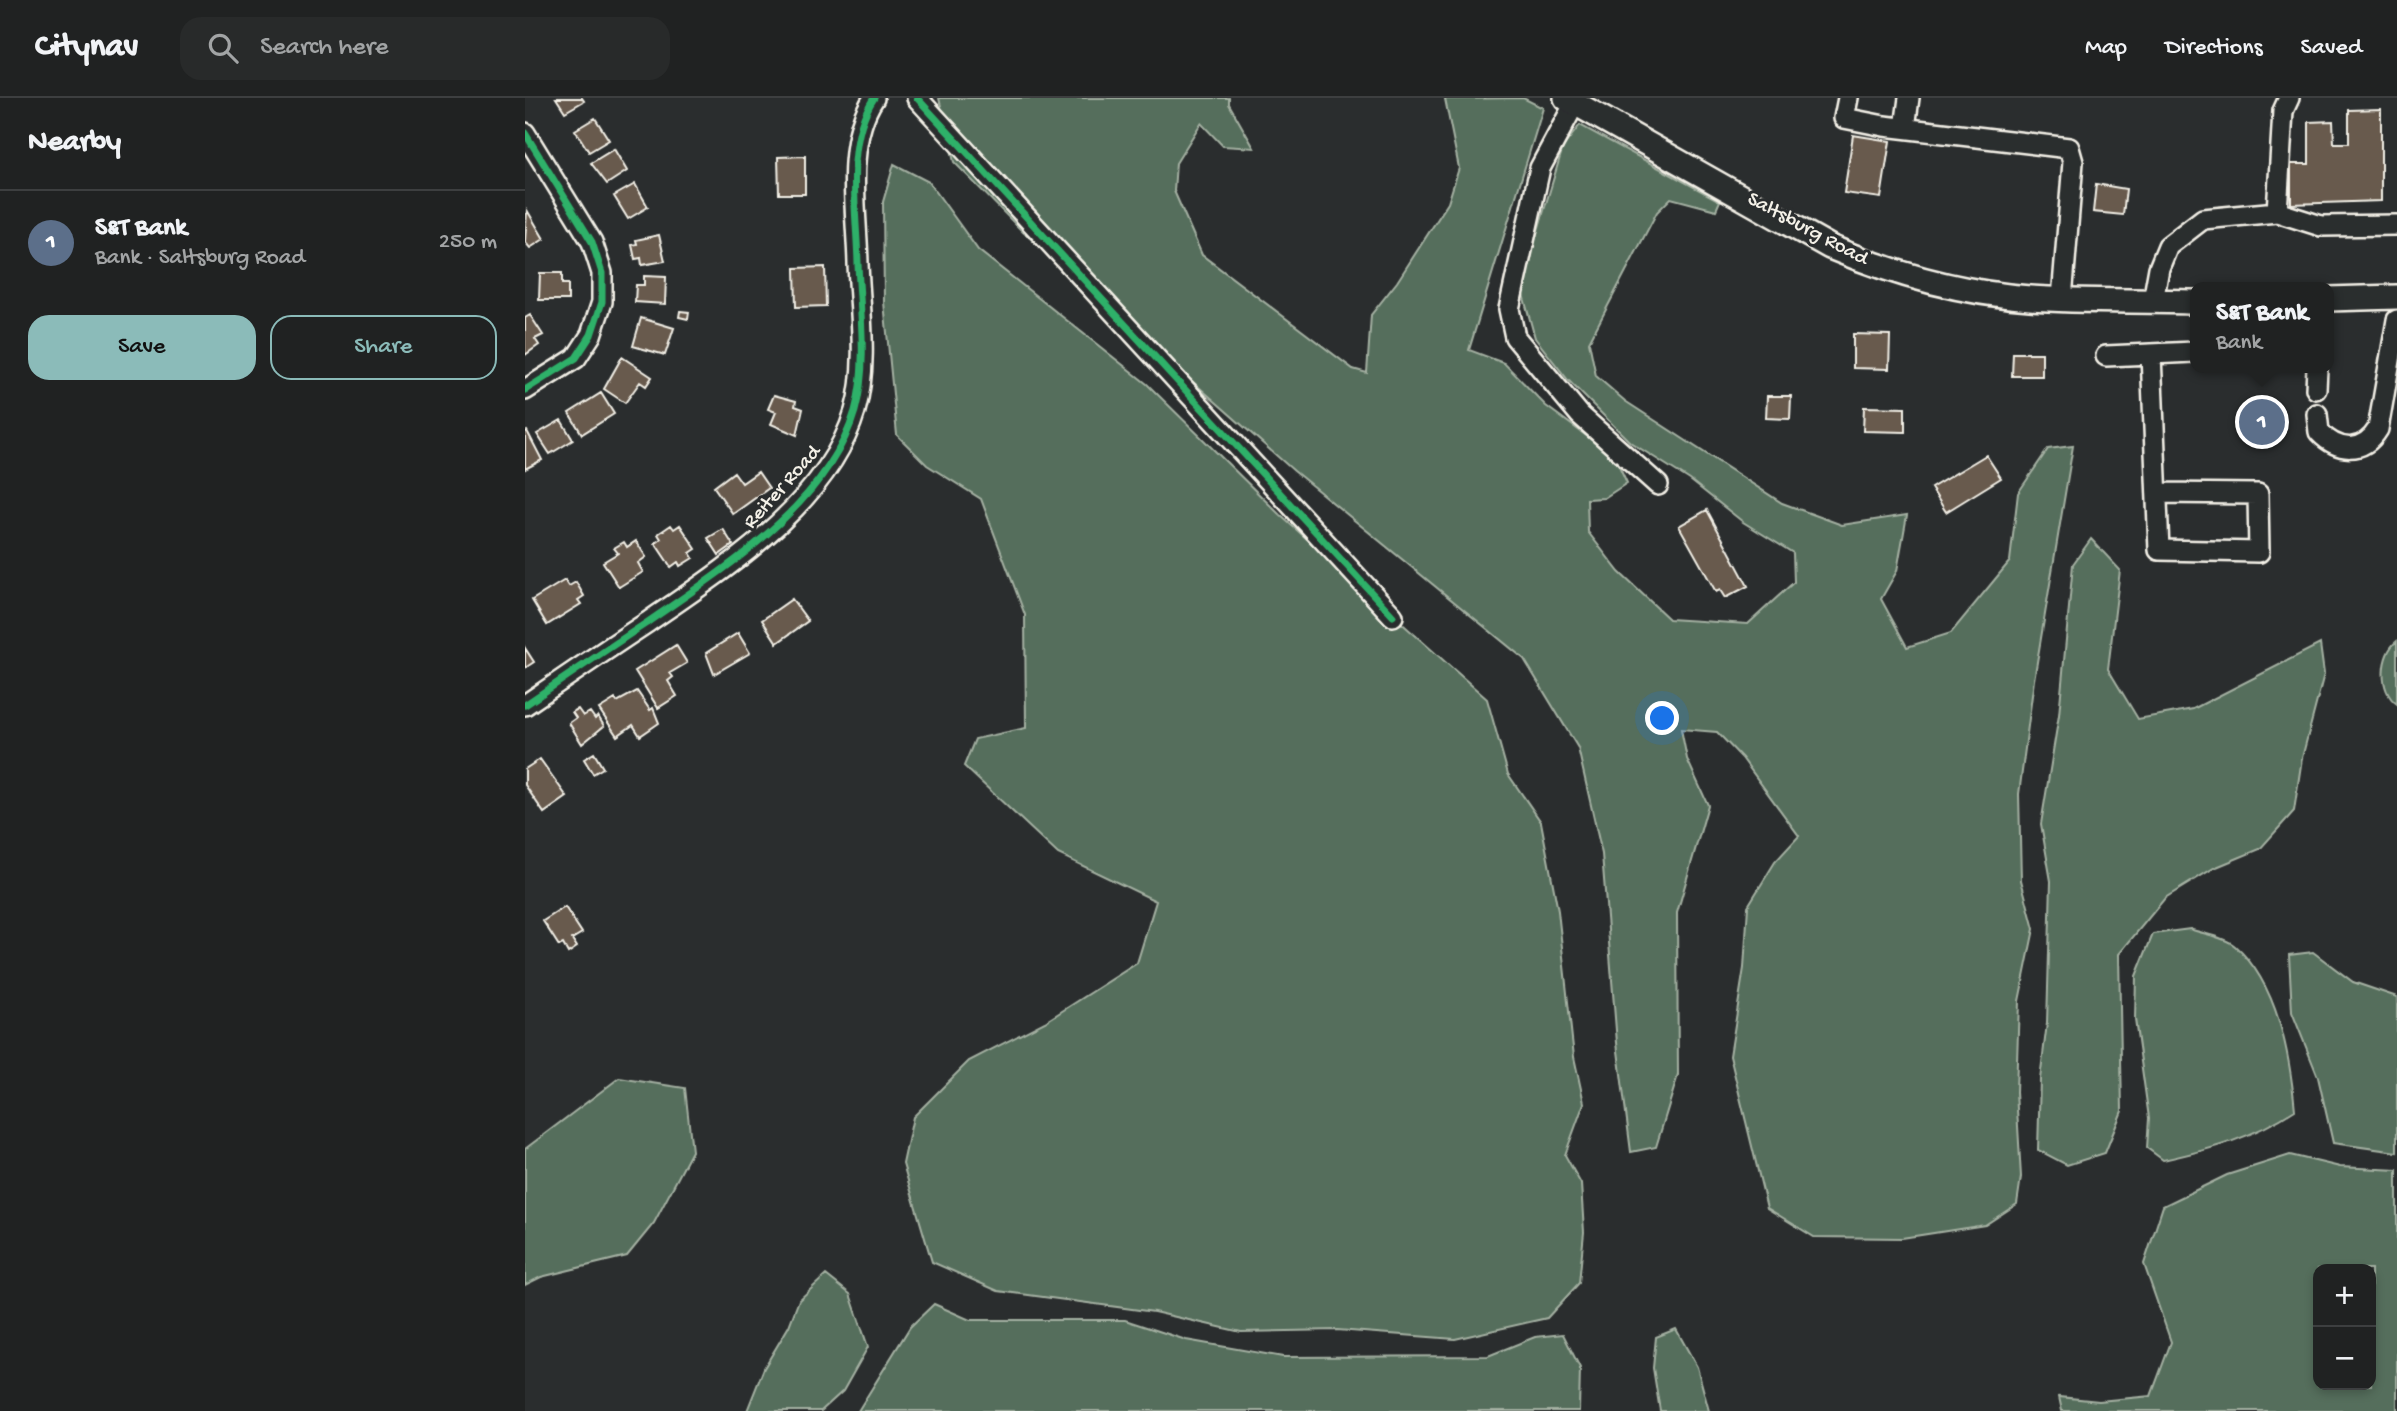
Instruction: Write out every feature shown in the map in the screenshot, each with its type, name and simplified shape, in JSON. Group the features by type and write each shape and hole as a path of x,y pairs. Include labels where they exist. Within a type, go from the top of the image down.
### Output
{"main road":[{"name":"Saltsburg Road","path":"1570,101 1830,247 1874,266 1974,290 2062,299 2190,302"},
{"path":"2334,299 2397,297"}],"street":[{"name":"Reiter Road","path":"525,705 741,559 817,483 842,448 856,409 862,358 856,182 859,134 874,98"},
{"path":"917,98 1393,616"},
{"path":"1848,98 1844,118 2069,148 2073,162 2062,299"},
{"path":"1905,128 1909,98"},
{"path":"2277,212 2283,111 2289,98"},
{"path":"1570,101 1540,168 1509,309 1511,322 1515,337 1580,415 1658,485"},
{"path":"525,133 593,243 602,273 602,302 591,335 576,358 525,390"},
{"path":"2153,300 2159,268 2168,246 2203,219 2277,212 2321,226 2397,225"},
{"path":"2317,414 2319,432 2342,448 2357,448 2372,439 2378,429 2397,320"},
{"path":"2105,356 2190,352"},
{"path":"2151,354 2159,550 2259,552 2258,494 2157,493"},
{"path":"2316,389 2317,373"}],"green space":[{"path":"939,98 1229,98 1229,104 1254,148 1223,146 1201,123 1176,163 1174,191 1202,255 1353,369 1367,373 1371,315 1397,282 1448,203 1459,168 1445,99 1523,98 1543,108 1469,350 1504,363 1546,406 1615,457 1627,483 1604,498 1587,499 1588,532 1619,572 1669,619 1748,624 1794,582 1793,553 1743,522 1690,480 1630,442 1568,380 1535,338 1521,287 1563,147 1580,125 1720,201 1716,210 1671,198 1657,212 1589,342 1596,376 1625,401 1782,503 1842,525 1907,515 1897,571 1881,599 1907,647 1951,633 2010,561 2018,493 2048,449 2073,446 2034,680 2019,794 2021,880 2034,929 2019,1001 2016,1092 2021,1177 2017,1204 1985,1225 1902,1238 1814,1237 1767,1208 1730,1056 1744,968 1748,906 1775,862 1799,836 1742,758 1717,732 1681,729 1687,759 1708,805 1677,913 1678,1075 1656,1147 1631,1152 1617,1043 1602,854 1578,748 1524,659 1294,471 1023,232 954,162"},
{"path":"894,164 929,182 978,250 1147,384 1280,515 1487,699 1508,774 1541,822 1558,911 1574,1057 1584,1103 1565,1155 1581,1184 1584,1232 1579,1283 1547,1318 1455,1339 1337,1330 1241,1332 1154,1312 998,1291 932,1262 903,1164 913,1117 969,1061 1045,1022 1137,963 1156,901 1058,854 964,766 975,739 1026,728 1025,615 981,499 927,465 897,435 884,302 883,202"},
{"path":"2091,539 2120,570 2108,669 2138,719 2193,709 2320,644 2324,674 2302,758 2294,811 2260,849 2214,868 2165,898 2119,954 2122,1111 2105,1153 2067,1165 2038,1150 2040,1079 2047,1023 2051,881 2041,824 2059,715 2073,564"},
{"path":"2397,641 2397,704 2387,691 2383,672 2387,654"},
{"path":"2190,929 2231,943 2250,962 2262,980 2272,1000 2285,1044 2295,1110 2232,1141 2163,1160 2147,1148 2149,1118 2135,1019 2136,976 2153,934"},
{"path":"2313,952 2353,982 2397,997 2397,1152 2333,1143 2318,1077 2292,1012 2289,955"},
{"path":"619,1078 685,1088 692,1151 654,1223 627,1256 541,1277 525,1285 525,1149"},
{"path":"2290,1155 2340,1167 2397,1170 2397,1411 2062,1411 2059,1397 2099,1401 2151,1396 2171,1342 2144,1264 2163,1206 2227,1175"},
{"path":"826,1275 850,1294 868,1347 843,1391 821,1411 747,1411 764,1368 789,1326 799,1300"},
{"path":"934,1304 970,1320 1125,1320 1186,1340 1283,1357 1488,1356 1535,1337 1563,1334 1580,1368 1579,1411 858,1411 910,1327"},
{"path":"1676,1329 1697,1367 1709,1411 1660,1411 1653,1368 1656,1337"}],"building":[{"path":"556,98 582,98 584,101 565,112"},
{"path":"2381,109 2381,201 2291,204 2291,164 2309,164 2309,122 2333,121 2334,143 2349,143 2349,110"},
{"path":"595,118 609,140 589,152 575,130"},
{"path":"1853,135 1890,141 1881,198 1844,193"},
{"path":"614,149 627,171 607,184 591,163"},
{"path":"805,156 805,194 779,194 778,157"},
{"path":"635,184 648,207 628,219 614,196"},
{"path":"2096,184 2126,189 2123,215 2093,212"},
{"path":"527,210 544,239 530,248 525,242"},
{"path":"659,235 665,261 642,265 641,258 635,259 632,245 637,244 636,240"},
{"path":"825,267 826,306 796,307 795,268"},
{"path":"540,273 562,273 562,284 568,284 568,300 539,300"},
{"path":"644,276 666,277 665,304 635,302 636,285 644,285"},
{"path":"680,311 689,312 688,319 679,317"},
{"path":"530,315 543,335 535,339 539,345 525,355 525,318"},
{"path":"641,318 674,328 665,355 633,346"},
{"path":"1853,334 1890,335 1889,369 1853,368"},
{"path":"2013,353 2042,353 2042,376 2012,376"},
{"path":"622,357 652,377 646,386 640,382 625,403 604,389"},
{"path":"601,393 614,414 582,434 569,413"},
{"path":"774,395 796,401 795,406 803,409 797,435 771,424 776,412 768,409"},
{"path":"1767,396 1791,396 1790,419 1766,418"},
{"path":"1864,407 1905,408 1905,432 1863,431"},
{"path":"561,420 573,440 550,454 537,434"},
{"path":"527,431 542,460 525,469 525,432"},
{"path":"1986,455 2001,478 1946,512 1931,488"},
{"path":"734,472 742,483 758,472 769,488 733,514 714,487"},
{"path":"1707,510 1748,586 1725,598 1720,590 1716,592 1679,526"},
{"path":"671,525 674,529 680,525 696,549 690,553 693,558 680,566 678,562 671,567 655,543 661,539 658,534"},
{"path":"723,529 733,545 719,555 708,538"},
{"path":"636,541 646,557 638,563 643,572 619,587 603,562 618,553 614,548 624,542 627,547"},
{"path":"565,580 569,586 576,582 584,596 578,600 581,604 547,625 532,600"},
{"path":"792,599 808,621 777,643 762,620"},
{"path":"738,633 750,653 714,674 706,653"},
{"path":"676,645 687,663 670,673 673,677 668,681 677,696 658,708 635,671"},
{"path":"525,648 534,662 525,668"},
{"path":"637,691 650,710 653,708 659,723 640,736 633,725 617,736 599,709 615,699 617,702"},
{"path":"578,709 583,716 590,712 595,719 598,716 604,726 582,744 569,723 576,718 572,712"},
{"path":"594,753 603,768 593,774 584,759"},
{"path":"540,759 567,797 544,813 525,785 525,769"},
{"path":"565,907 582,933 572,939 577,947 568,953 563,944 559,946 543,921"}],"cycle path":[{"path":"525,705 739,557 797,505 822,476 841,445 855,411 861,375 855,157 865,116 874,98"},
{"path":"917,98 1393,616"},
{"path":"525,133 592,242 602,273 602,302 591,335 576,358 525,390"}],"place":[{"name":"S&T Bank","path":"2262,422"}]}
